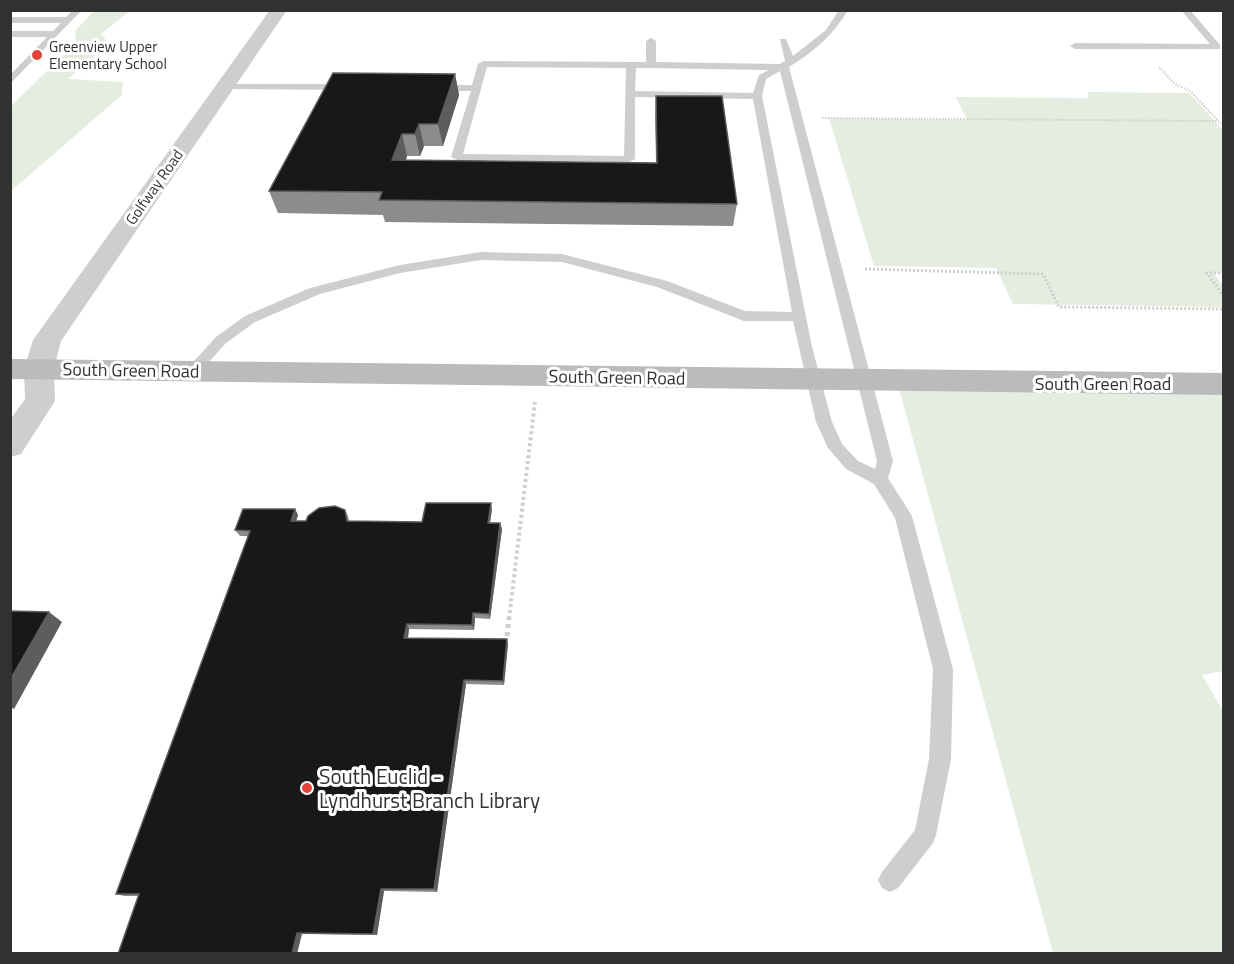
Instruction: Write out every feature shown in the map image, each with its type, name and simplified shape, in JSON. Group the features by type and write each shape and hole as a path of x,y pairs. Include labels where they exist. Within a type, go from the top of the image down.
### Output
{"main road":[{"name":"South Green Road","path":"25,369 1224,384"}],"street":[{"name":"Golfway Road","path":"10,445 40,401 25,369 279,10"}],"lane":[{"path":"10,81 78,10"},
{"path":"844,10 838,22 812,48 762,77 757,96 800,317 824,422 836,448 852,465 880,478 903,516 943,669 940,759 925,835 890,880"},
{"path":"1075,46 1216,47 1185,10"},
{"path":"10,20 69,20"},
{"path":"10,34 56,33"},
{"path":"651,41 651,65"},
{"path":"783,41 862,381 885,461 880,478"},
{"path":"631,65 629,159 457,157 483,64 787,64"},
{"path":"226,86 360,87"},
{"path":"418,88 476,88"},
{"path":"630,94 757,96"},
{"path":"192,371 221,340 250,319 315,291 400,269 481,256 562,258 662,284 744,316 800,317"}],"path":[{"path":"1141,47 1175,84 1190,92 1224,127"},
{"path":"821,118 1217,121"},
{"path":"865,269 1043,274 1059,307 1224,309"},
{"path":"1224,273 1207,273 1224,297"},
{"path":"507,636 535,401"}],"shaded area":[{"path":"94,11 130,11 101,34 109,44 68,79 123,82 122,95 11,191 11,106 76,43 75,31"},
{"path":"1088,92 1189,93 1223,130 1223,273 1214,273 1223,286 1223,307 1013,304 996,268 874,266 829,118 967,120 956,97 1088,98"},
{"path":"897,381 1223,384 1223,671 1202,675 1223,711 1223,953 1053,953"}],"building":[{"path":"333,73 455,74 438,124 419,124 415,134 402,134 392,160 657,163 656,96 722,96 737,204 379,200 382,192 269,191"},
{"name":"South Euclid - Lyndhurst Branch Library","path":"426,503 491,503 488,523 500,523 489,614 473,613 472,625 407,624 404,638 507,639 503,681 464,680 434,889 381,889 373,934 297,933 292,954 118,954 139,894 116,894 250,531 235,530 243,509 295,509 291,521 306,521 308,516 319,508 335,506 345,510 347,521 422,522"},
{"path":"10,611 49,612 10,680"}],"place":[{"name":"Greenview Upper Elementary School","path":"37,55"},
{"name":"South Euclid - Lyndhurst Branch Library","path":"307,788"}]}
